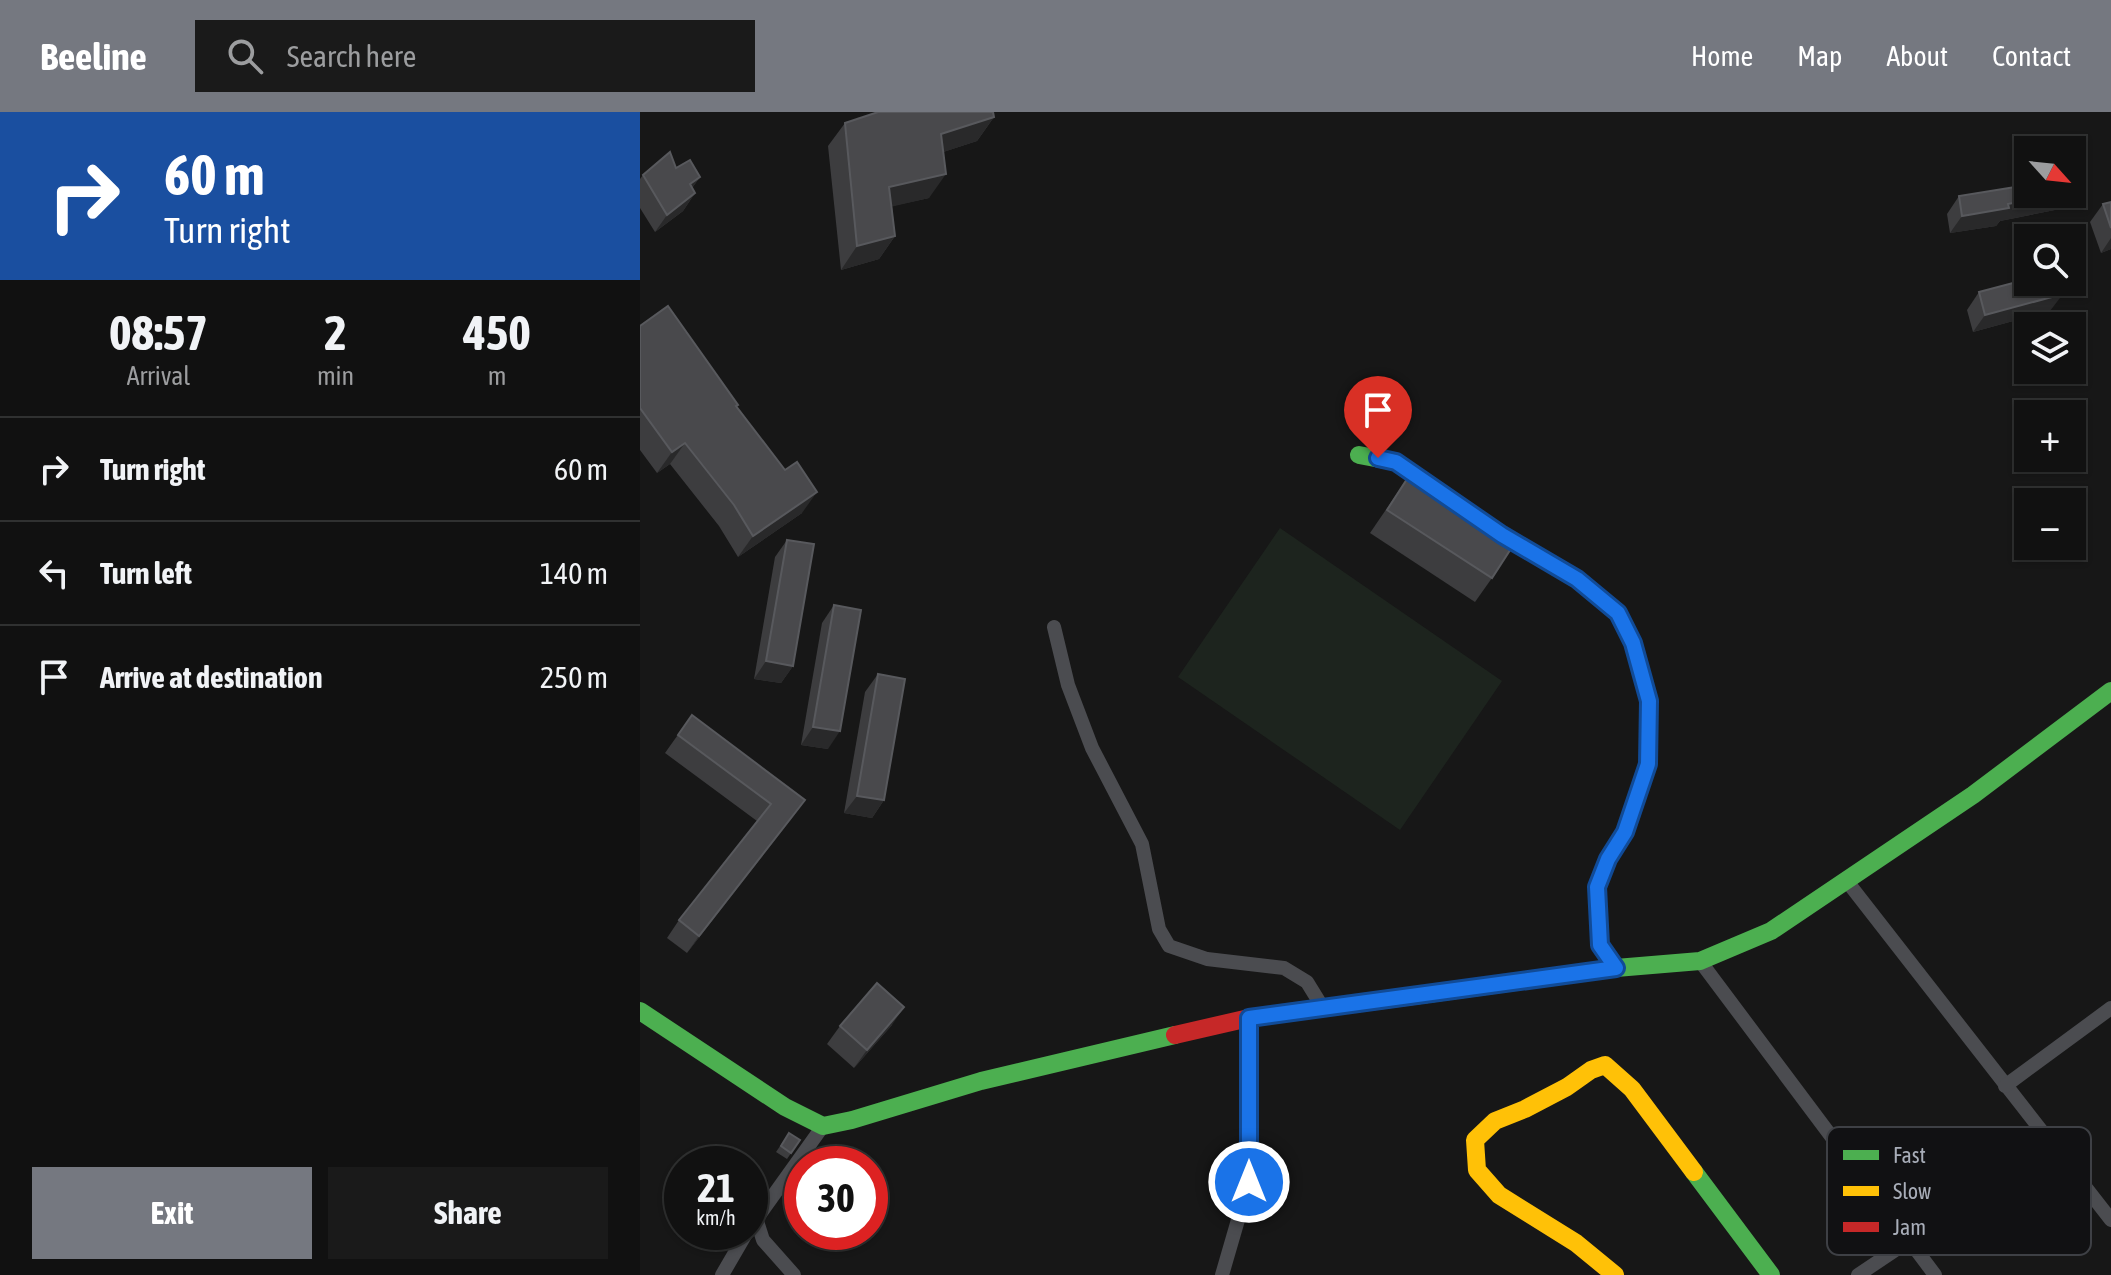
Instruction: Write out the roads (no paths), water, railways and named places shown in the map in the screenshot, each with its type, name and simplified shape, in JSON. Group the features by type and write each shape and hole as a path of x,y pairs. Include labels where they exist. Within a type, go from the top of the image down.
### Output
{"street":[{"path":"1359,455 1396,462 1502,535 1577,579 1618,613 1633,643 1649,701 1648,764 1625,832 1608,859 1597,887 1600,945 1616,968"},
{"path":"1054,627 1068,685 1092,748 1142,844 1159,929 1169,946 1207,959 1284,968 1307,982 1323,1008"},
{"path":"640,1011 785,1107 823,1126 981,1081 1249,1018 1616,968 1700,961 1771,931 1973,795 2110,695"},
{"path":"1846,880 2038,1127"},
{"path":"1700,961 1827,1129"},
{"path":"2005,1086 2111,1008"},
{"path":"1222,1275 1249,1182 1249,1018"},
{"path":"1615,1275 1576,1243 1499,1195 1477,1170 1475,1140 1495,1121 1525,1109 1605,1065 1632,1089 1771,1275"},
{"path":"768,1202 823,1126"},
{"path":"2091,1195 2111,1220"},
{"path":"768,1246 794,1275"},
{"path":"722,1275 737,1250"},
{"path":"1858,1275 1888,1255"},
{"path":"1921,1255 1935,1275"}]}
